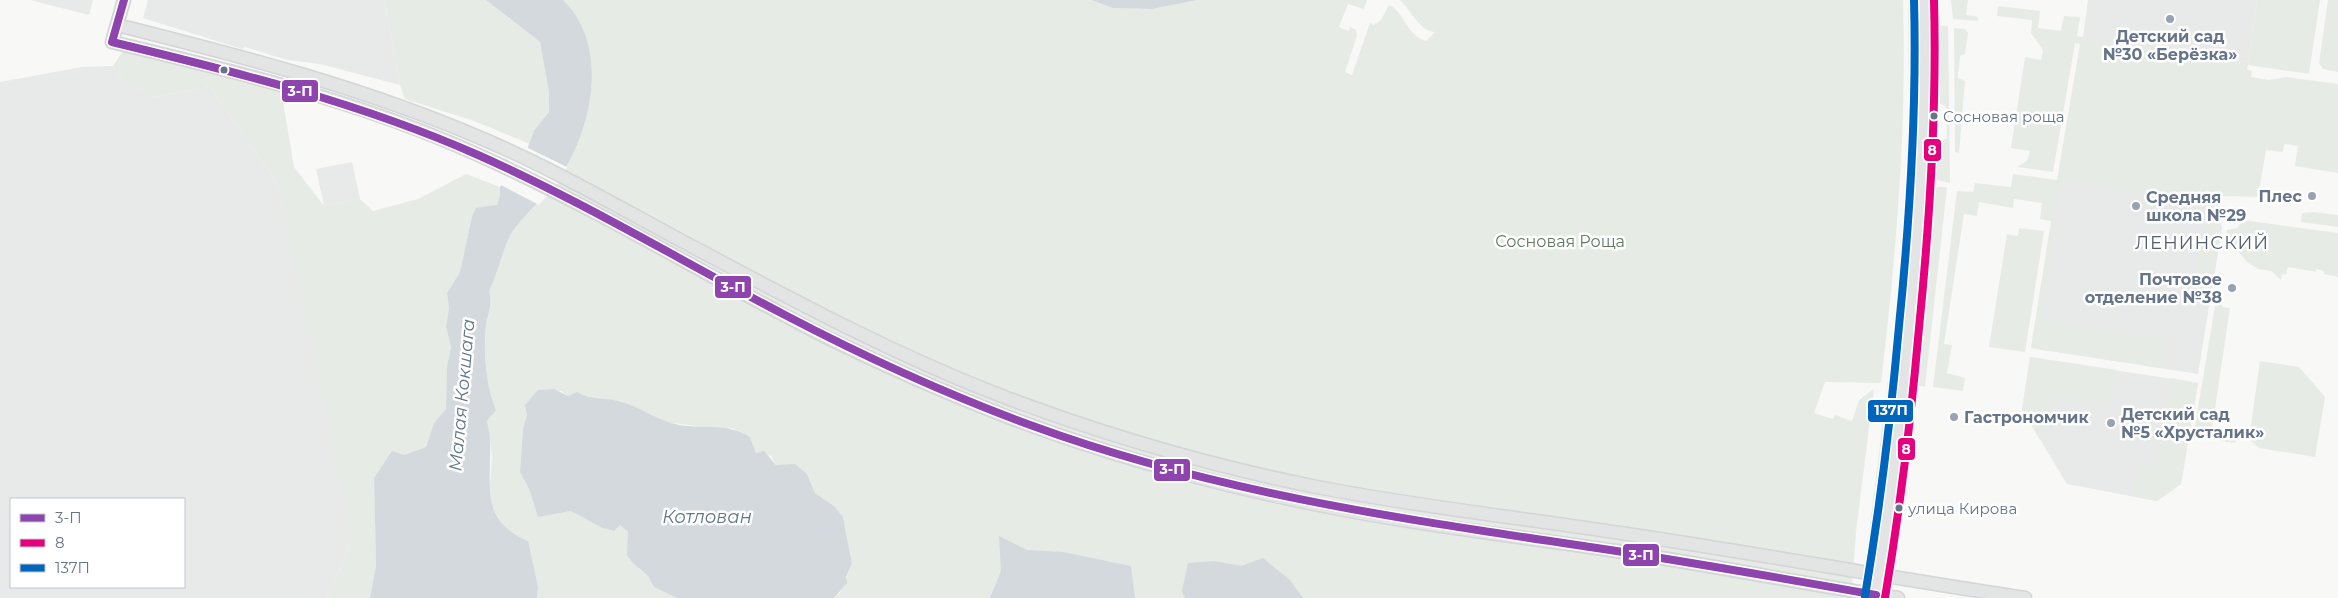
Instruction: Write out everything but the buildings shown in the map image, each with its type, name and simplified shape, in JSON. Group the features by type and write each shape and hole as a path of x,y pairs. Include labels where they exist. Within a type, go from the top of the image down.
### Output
{"main road":[{"path":"124,0 112,42 285,86 367,112 442,139 552,190 825,336 923,382 1036,427 1152,464 1313,504 1627,552 1876,596 1898,598"},
{"path":"1876,596 1903,389 1915,256 1924,115 1924,0"},
{"path":"117,25 238,55 396,104 448,125 565,178 832,320 929,366 1008,398 1155,448 1256,474 1391,500 1628,534 1879,576 2025,598"}],"shaded area":[{"path":"30,0 93,0 89,15"},
{"path":"148,0 384,0 400,85 320,64 287,60 245,47 242,49 143,18"},
{"name":"Детский сад №30 «Берёзка»","path":"2088,0 2257,0 2248,62 2083,38"},
{"path":"113,66 118,77 156,97 210,87 277,183 328,418 349,529 347,554 327,598 0,598 0,82 82,67"},
{"name":"Средняя школа №29","path":"2252,71 2233,186 2221,196 2217,217 2222,227 2198,374 2031,348 2062,159"},
{"path":"352,162 360,199 324,206 316,169"},
{"name":"Детский сад №5 «Хрусталик»","path":"2030,357 2198,383 2181,484 2157,501 2067,484 2022,410"}],"green space":[{"path":"384,0 486,0 540,42 549,85 550,103 548,114 530,144 474,121 405,99 400,85"},
{"name":"Сосновая Роща","path":"563,0 1091,0 1113,8 1152,9 1198,0 1367,0 1364,9 1348,4 1339,27 1349,31 1350,27 1356,30 1357,36 1345,72 1352,75 1370,23 1374,25 1381,20 1389,5 1398,12 1413,33 1419,38 1426,41 1435,32 1424,28 1400,0 1903,0 1902,144 1896,239 1881,383 1825,382 1814,413 1833,419 1835,415 1852,421 1859,400 1874,389 1856,532 1851,598 834,598 840,593 852,564 843,517 834,506 815,493 807,474 776,465 771,456 756,453 750,437 732,428 719,429 665,422 621,401 584,397 577,392 568,396 561,391 531,398 525,405 527,415 523,429 520,472 529,489 538,517 571,511 602,528 613,531 620,525 628,532 628,542 639,569 648,576 654,587 677,598 537,598 538,587 512,535 495,516 489,495 492,456 487,421 496,410 488,380 485,335 490,304 489,291 511,234 558,180 580,138 587,114 591,89 591,64 587,41 578,19"},
{"path":"1908,0 1916,0 1914,165 1910,170 1908,200 1911,210 1898,365 1885,468 1881,475 1870,550 1867,550 1897,308 1906,206 1909,120"},
{"path":"1951,0 1968,0 1966,15 1978,17 1978,21 1953,19"},
{"path":"2257,0 2320,0 2309,74 2248,65 2247,69 2252,71 2251,77 2269,80 2286,77 2338,84 2338,173 2295,166 2298,146 2284,144 2283,152 2266,150 2258,197 2221,196 2205,202 2062,181 2041,321 2167,339 2163,368 2031,348 2051,221 2040,219 2042,203 2014,199 2013,208 1979,202 1977,216 1964,214 1944,344 1952,345 1947,373 1965,378 1963,391 1933,387 1957,191 1973,192 1975,183 2011,187 2013,174 2057,180 2080,44 2075,43 2053,172 2017,167 2027,161 2030,151 2011,148 2025,57 2041,60 2043,50 2031,33 2032,20 1997,16 1998,6 2040,11 2038,28 2061,31 2064,16 2080,17 2077,36 2248,62"},
{"path":"2328,0 2338,0 2338,72 2323,69 2319,63"},
{"path":"1937,25 1948,26 1950,183 1937,180 1935,177 1937,149 1942,141 1947,138 1946,107 1940,103 1938,95"},
{"path":"1954,28 1965,29 1968,33 1965,54 1960,56 1958,75 1958,78 1965,81 1959,153 1955,152"},
{"path":"123,51 203,69 281,90 294,167 324,206 360,199 373,211 418,199 466,174 500,187 497,206 488,206 472,216 460,272 447,293 449,308 446,327 451,347 447,366 446,409 434,423 426,447 404,455 374,478 376,565 370,598 327,598 347,554 349,529 277,183 210,87 156,97 118,77 113,66"},
{"path":"1947,187 1925,387 1915,385 1913,381 1932,189"},
{"path":"2314,212 2338,215 2338,227 2301,222 2302,213"},
{"path":"2204,215 2217,217 2222,227 2209,308 2189,305"},
{"path":"2243,220 2338,233 2338,277 2324,274 2324,271 2316,269 2316,272 2288,267 2286,275 2282,274 2281,280 2271,271 2258,269 2247,262 2226,237 2227,230 2237,228"},
{"path":"2019,228 2044,231 2025,352 1989,347 2007,234 2018,236"},
{"path":"2222,303 2222,307 2230,308 2212,429 2231,434 2233,429 2241,429 2239,439 2234,443 2202,438 2202,433 2194,432 2215,306"},
{"path":"2030,357 2117,370 2111,404 2056,394 2050,429 2038,436 2022,410"},
{"path":"2260,361 2299,367 2325,397 2315,457 2259,448 2249,439"},
{"path":"2171,378 2198,383 2181,484 2157,501 2130,496 2135,465 2155,468"}],"water":[{"name":"Малая Кокшага","path":"486,0 563,0 578,19 587,41 591,64 591,89 587,114 580,138 558,180 511,233 489,291 490,304 486,325 485,357 490,390 496,410 487,421 490,439 490,490 492,505 498,519 510,531 528,541 538,587 537,598 370,598 376,565 374,478 392,451 404,455 426,447 434,423 446,409 447,366 451,347 446,327 449,308 447,293 460,272 472,216 476,208 497,205 500,187 525,155 534,131 549,112 549,91 540,42"},
{"path":"1091,0 1198,0 1152,9 1113,8"},
{"name":"Котлован","path":"554,389 568,396 577,392 588,397 622,402 664,421 679,425 733,430 750,437 756,453 764,451 776,465 795,464 807,474 815,493 834,506 843,517 852,564 846,577 847,583 834,598 677,598 654,587 648,576 633,563 627,555 628,532 620,525 614,531 602,528 571,511 538,517 529,489 520,472 523,429 527,415 525,405 538,390"},
{"path":"999,536 1027,550 1063,552 1131,566 1135,598 990,598 1001,571"},
{"path":"1263,558 1290,580 1303,598 1185,598 1182,591 1188,563 1214,561 1241,566"}],"pier":[{"path":"526,147 567,167 560,181 539,205 499,184"}],"transit line":[{"name":"3-П","path":"124,0 112,42 298,90 434,136 556,192 815,331 907,375 1033,426 1169,469 1308,501 1449,526 1661,558 1876,595"},
{"name":"137П","path":"1865,596 1889,428 1906,244 1912,163 1915,41 1914,0"},
{"name":"8","path":"1885,598 1909,430 1926,246 1932,164 1934,0"}],"place":[{"name":"Детский сад №30 «Берёзка»","path":"2170,19"},
{"name":"Сосновая роща","path":"1934,116"},
{"name":"Плес","path":"2312,196"},
{"name":"Средняя школа №29","path":"2136,206"},
{"name":"Почтовое отделение №38","path":"2232,288"},
{"name":"Гастрономчик","path":"1954,417"},
{"name":"Детский сад №5 «Хрусталик»","path":"2111,423"},
{"name":"улица Кирова","path":"1899,508"}],"district":[{"name":"ЛЕНИНСКИЙ","path":"2202,243"}]}
